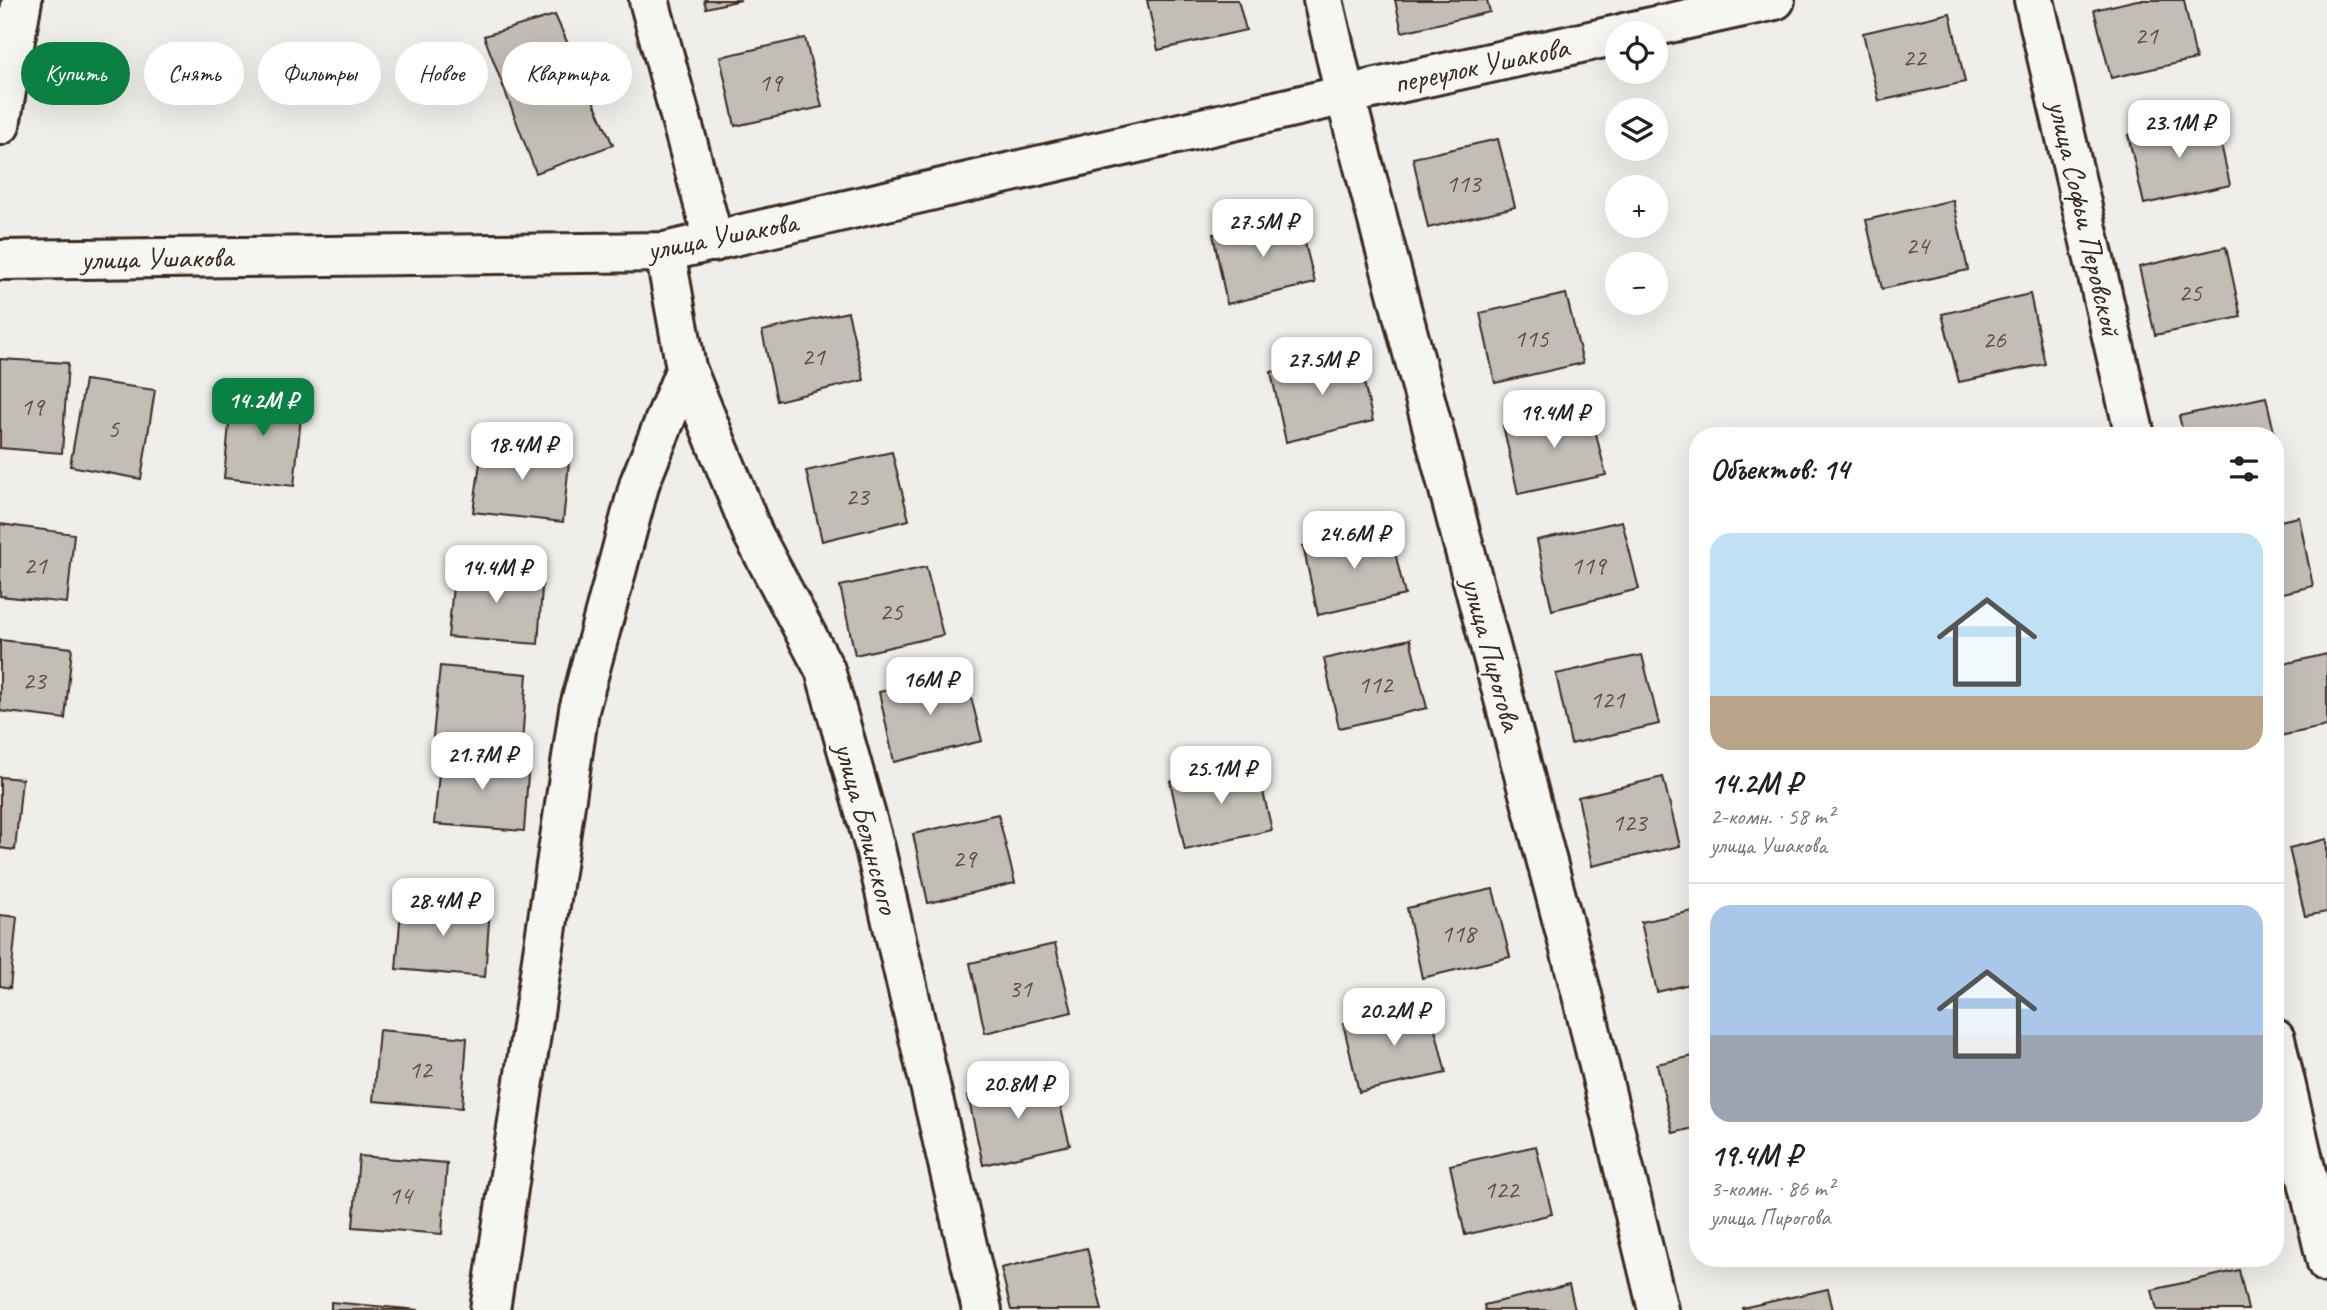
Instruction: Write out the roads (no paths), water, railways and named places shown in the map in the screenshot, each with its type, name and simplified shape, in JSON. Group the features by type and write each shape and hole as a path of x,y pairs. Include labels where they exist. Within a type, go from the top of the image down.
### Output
{"street":[{"path":"0,125 22,0"},
{"path":"649,0 714,242"},
{"name":"улица Пирогова","path":"1323,0 1345,95 1582,995 1657,1310"},
{"path":"1668,23 1775,0"},
{"name":"улица Софьи Перовской","path":"2034,0 2133,427"},
{"name":"переулок Ушакова","path":"1345,95 1605,38"},
{"name":"улица Ушакова","path":"0,260 665,252 1345,95"},
{"name":"улица Белинского","path":"665,252 686,368 753,534 825,670 875,848 982,1310"},
{"path":"490,1310 579,710 640,482 686,368"},
{"path":"2284,1078 2327,1263"}]}
